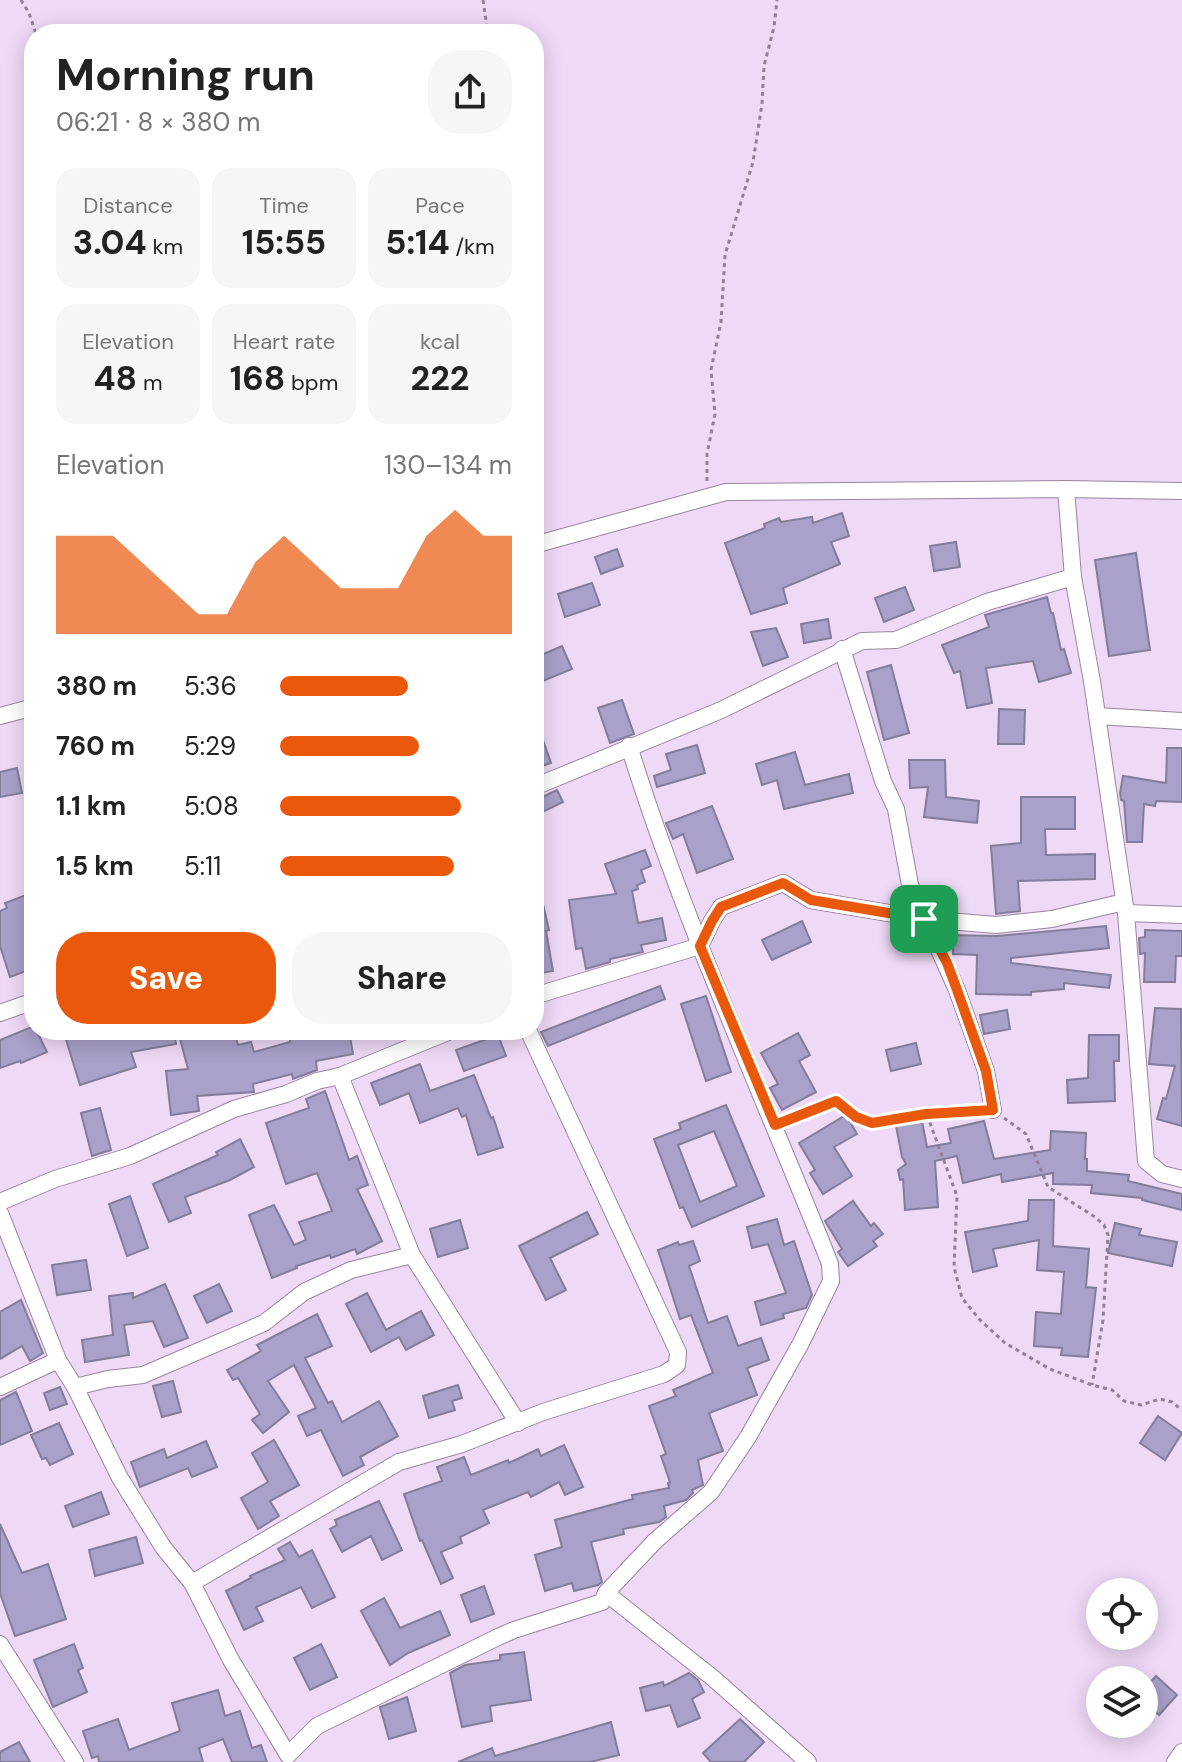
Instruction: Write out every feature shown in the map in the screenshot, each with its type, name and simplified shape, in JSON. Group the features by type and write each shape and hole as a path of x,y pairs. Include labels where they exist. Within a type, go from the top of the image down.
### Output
{"street":[{"path":"1066,489 1073,577 1125,907 1146,1161 1162,1174 1182,1179"},
{"path":"544,542 726,492 1182,491"},
{"path":"544,783 719,711 862,641 896,640 987,602 1073,577"},
{"path":"842,649 883,781 896,809 910,885 957,990 986,1071 993,1110"},
{"path":"0,716 24,710"},
{"path":"1097,716 1182,721"},
{"path":"0,1213 58,1360 75,1387 120,1478 163,1547 192,1583 231,1660 288,1755 317,1726 514,1630 602,1602 606,1593 655,1541 711,1492 748,1437 801,1343 831,1281 830,1264 700,946 652,821 629,746"},
{"path":"544,993 700,946 721,907 783,883 811,900 924,919 996,925 1125,907 1182,915"},
{"path":"0,1013 24,1005"},
{"path":"0,1202 55,1179 130,1156 234,1109 340,1076 428,1040"},
{"path":"192,1583 399,1462 462,1444 543,1412 664,1374 679,1361 678,1352 533,1040"},
{"path":"340,1076 412,1255 518,1423"},
{"path":"75,1387 143,1375 264,1323 304,1292 351,1270 412,1255"},
{"path":"0,1387 58,1360"},
{"path":"606,1593 713,1678 808,1762"},
{"path":"0,1644 75,1762"},
{"path":"1175,1762 1182,1752"}],"path":[{"path":"21,0 33,24"},
{"path":"483,0 487,24"},
{"path":"709,497 706,470 715,414 711,370 721,322 725,255 753,162 764,66 777,0"},
{"path":"775,1125 836,1101 856,1117 872,1123 926,1114 993,1110 1026,1134 1048,1187 1095,1217 1104,1225 1108,1235 1103,1320 1092,1385"},
{"path":"926,1114 957,1196 954,1267 962,1298 980,1320 1005,1343 1050,1369 1112,1390 1124,1401 1141,1405 1160,1399 1172,1402 1182,1410"}],"building":[{"path":"842,513 849,536 831,542 840,564 783,588 787,603 751,614 725,543 765,528 764,524 779,518 781,522 812,517 813,523"},
{"path":"956,542 960,567 934,571 930,546"},
{"path":"617,549 623,566 601,574 595,557"},
{"path":"1136,553 1150,650 1109,656 1095,560"},
{"path":"592,583 600,605 565,617 558,594"},
{"path":"905,587 914,610 884,622 875,598"},
{"path":"1047,597 1061,650 1064,649 1071,673 1039,682 1033,661 986,668 992,703 967,708 960,671 954,673 942,645 989,627 985,615"},
{"path":"828,619 831,638 804,643 801,624"},
{"path":"776,628 788,657 763,666 751,632"},
{"path":"562,646 572,669 544,681 544,654"},
{"path":"891,665 909,733 884,740 867,672"},
{"path":"622,700 634,734 610,743 598,708"},
{"path":"999,709 1025,710 1024,744 998,744"},
{"path":"544,743 551,763 544,765"},
{"path":"697,745 705,773 657,787 654,776 671,770 666,754"},
{"path":"1167,748 1182,748 1182,802 1156,801 1155,806 1144,804 1142,842 1127,842 1124,801 1120,793 1123,776 1166,783"},
{"path":"795,752 805,785 849,774 853,793 784,809 777,780 762,785 756,764"},
{"path":"909,760 945,760 946,797 979,801 977,823 924,817 928,787 910,788"},
{"path":"17,768 22,793 0,797 0,772"},
{"path":"557,790 563,802 544,811 544,796"},
{"path":"1021,797 1075,797 1075,829 1045,829 1046,855 1095,854 1095,879 1018,881 1020,911 996,914 991,846 1021,843"},
{"path":"712,806 733,859 697,873 683,834 673,839 666,823"},
{"path":"645,850 651,866 641,870 645,882 632,891 638,923 662,918 666,940 641,945 643,952 610,959 610,962 586,969 582,948 576,949 569,900 616,894 605,864"},
{"path":"24,896 24,972 10,977 0,946 0,911 7,908 5,903"},
{"path":"544,908 549,930 546,931 553,971 544,972"},
{"path":"802,921 811,942 772,960 762,940"},
{"path":"1106,926 1109,948 1011,958 1011,963 1111,975 1109,988 1064,983 1064,989 1031,992 1031,995 976,994 977,955 953,954 953,935 997,936"},
{"path":"1145,930 1182,931 1182,956 1176,956 1175,982 1144,982 1145,953 1140,954 1139,938 1145,937"},
{"path":"660,986 665,999 548,1046 544,1031"},
{"path":"706,996 731,1072 706,1081 681,1004"},
{"path":"1155,1008 1181,1009 1182,1126 1157,1119 1175,1066 1149,1064"},
{"path":"1007,1010 1010,1029 984,1034 980,1015"},
{"path":"24,1030 24,1040 41,1040 47,1052 0,1068 0,1040"},
{"path":"798,1033 810,1055 799,1061 816,1092 782,1110 770,1088 778,1084 761,1053"},
{"path":"1089,1035 1119,1035 1119,1061 1114,1061 1115,1101 1068,1103 1067,1080 1088,1078"},
{"path":"66,1040 175,1040 176,1044 131,1052 136,1067 80,1085"},
{"path":"180,1040 237,1040 238,1045 251,1042 254,1052 290,1040 351,1040 353,1054 316,1061 317,1070 293,1079 292,1074 253,1084 254,1092 197,1096 199,1111 171,1115 166,1071 188,1069"},
{"path":"484,1040 500,1040 506,1056 464,1071 456,1050"},
{"path":"916,1043 921,1064 891,1071 886,1050"},
{"path":"420,1064 430,1091 474,1075 503,1147 478,1155 466,1115 462,1117 458,1108 420,1123 409,1093 380,1105 371,1083"},
{"path":"325,1091 349,1160 357,1156 368,1185 357,1189 382,1241 357,1254 355,1249 331,1258 330,1255 272,1278 249,1215 274,1205 294,1245 306,1240 299,1222 332,1211 317,1173 286,1184 266,1123 309,1108 306,1099"},
{"path":"726,1105 764,1196 692,1227 683,1207 680,1208 654,1139 681,1129 679,1123","holes":["714,1131 737,1186 700,1202 678,1145"]},
{"path":"100,1108 111,1150 92,1156 81,1113"},
{"path":"846,1115 857,1134 834,1147 852,1176 823,1194 810,1173 815,1170 799,1143"},
{"path":"922,1121 927,1147 951,1143 948,1129 984,1121 994,1159 1050,1150 1051,1131 1086,1133 1087,1171 1129,1175 1128,1181 1182,1194 1182,1210 1142,1198 1091,1193 1092,1185 1053,1184 1053,1173 1002,1182 1001,1174 963,1183 957,1156 935,1161 938,1207 905,1210 903,1179 900,1180 898,1170 906,1164 896,1126"},
{"path":"240,1139 254,1167 185,1197 191,1213 169,1222 153,1184 218,1155 216,1152"},
{"path":"130,1196 148,1248 127,1256 109,1204"},
{"path":"1029,1200 1054,1200 1053,1246 1089,1249 1086,1287 1096,1288 1088,1357 1061,1355 1062,1348 1034,1346 1036,1312 1061,1314 1064,1272 1037,1270 1039,1240 993,1249 997,1266 973,1272 965,1232 1028,1221"},
{"path":"853,1201 871,1226 874,1223 883,1234 873,1241 877,1246 848,1266 838,1252 842,1249 825,1221"},
{"path":"587,1212 598,1234 550,1258 566,1290 546,1300 519,1246"},
{"path":"777,1219 784,1245 794,1241 812,1295 806,1308 783,1314 784,1318 761,1325 755,1302 786,1293 768,1244 752,1248 747,1227"},
{"path":"460,1220 468,1248 438,1257 430,1229"},
{"path":"1115,1223 1141,1229 1139,1235 1177,1242 1172,1266 1108,1253"},
{"path":"693,1241 700,1261 689,1266 708,1323 727,1316 738,1346 761,1338 769,1360 747,1368 757,1395 709,1413 723,1451 698,1460 703,1485 692,1490 693,1493 686,1500 664,1506 666,1517 659,1522 623,1529 624,1534 591,1542 602,1582 574,1591 572,1583 545,1591 535,1555 562,1547 555,1520 633,1499 632,1495 669,1488 670,1482 661,1456 666,1454 649,1406 676,1396 673,1390 713,1373 691,1315 680,1319 658,1250 678,1242 679,1245"},
{"path":"86,1260 91,1290 57,1295 52,1265"},
{"path":"165,1284 188,1338 164,1347 153,1321 124,1325 129,1355 85,1362 82,1340 113,1335 109,1296 133,1293 133,1298"},
{"path":"219,1284 232,1311 207,1323 194,1296"},
{"path":"367,1293 386,1330 421,1311 434,1335 406,1350 399,1337 371,1352 346,1304"},
{"path":"21,1300 43,1353 30,1361 22,1346 0,1359 0,1312"},
{"path":"317,1314 332,1346 305,1358 328,1403 332,1401 342,1422 379,1401 398,1436 360,1457 364,1465 343,1476 321,1430 307,1436 298,1416 316,1408 294,1365 268,1381 289,1412 263,1433 252,1420 260,1414 238,1378 233,1380 227,1370 261,1351 257,1345"},
{"path":"173,1381 181,1412 162,1417 153,1386"},
{"path":"458,1385 462,1398 452,1401 455,1410 429,1418 423,1396"},
{"path":"60,1387 67,1404 50,1410 44,1393"},
{"path":"16,1392 32,1431 0,1445 0,1400"},
{"path":"1158,1416 1182,1433 1165,1460 1140,1443"},
{"path":"59,1423 73,1454 50,1465 46,1458 42,1459 31,1435"},
{"path":"274,1440 299,1485 270,1501 279,1516 258,1529 241,1498 268,1482 252,1453"},
{"path":"206,1441 217,1467 192,1477 188,1468 140,1487 131,1462 164,1449 167,1458"},
{"path":"564,1445 583,1487 565,1495 559,1482 531,1497 528,1492 483,1510 489,1523 460,1537 462,1543 441,1552 453,1578 441,1584 420,1541 404,1494 442,1481 437,1467 464,1457 471,1475 508,1460 509,1463 538,1449 541,1456"},
{"path":"101,1492 109,1514 73,1527 65,1506"},
{"path":"379,1501 402,1550 382,1560 371,1536 342,1552 330,1529 337,1525 335,1520"},
{"path":"0,1524 22,1573 48,1564 66,1619 15,1636 0,1593"},
{"path":"136,1537 143,1563 95,1576 89,1550"},
{"path":"290,1542 299,1557 312,1550 335,1597 312,1608 301,1587 256,1607 263,1621 244,1630 226,1591 285,1560 278,1549"},
{"path":"484,1586 494,1614 471,1622 461,1595"},
{"path":"384,1598 400,1628 440,1611 450,1635 408,1653 390,1665 361,1611"},
{"path":"74,1644 83,1668 78,1670 87,1692 53,1707 34,1660"},
{"path":"321,1644 337,1677 310,1690 294,1658"},
{"path":"524,1652 531,1700 490,1706 492,1721 462,1727 450,1673 465,1665 500,1660 500,1655"},
{"path":"689,1673 698,1680 704,1692 692,1699 700,1718 678,1727 670,1705 646,1711 640,1688 663,1682 664,1686"},
{"path":"1158,1678 1177,1695 1158,1714"},
{"path":"218,1690 225,1716 240,1711 252,1748 261,1745 267,1762 232,1762 223,1739 199,1748 203,1762 99,1762 98,1756 92,1758 83,1731 118,1719 129,1750 180,1731 172,1703"},
{"path":"407,1697 416,1731 389,1739 380,1707"},
{"path":"740,1719 764,1742 744,1762 711,1762 703,1753"},
{"path":"611,1722 619,1755 590,1762 458,1762 492,1748 495,1756"},
{"path":"19,1742 30,1762 0,1762 0,1752"}],"route":[{"path":"783,883 811,900 924,919 957,990 986,1071 993,1110 926,1114 872,1123 856,1117 836,1101 775,1125 700,946 721,907 783,883"}]}
